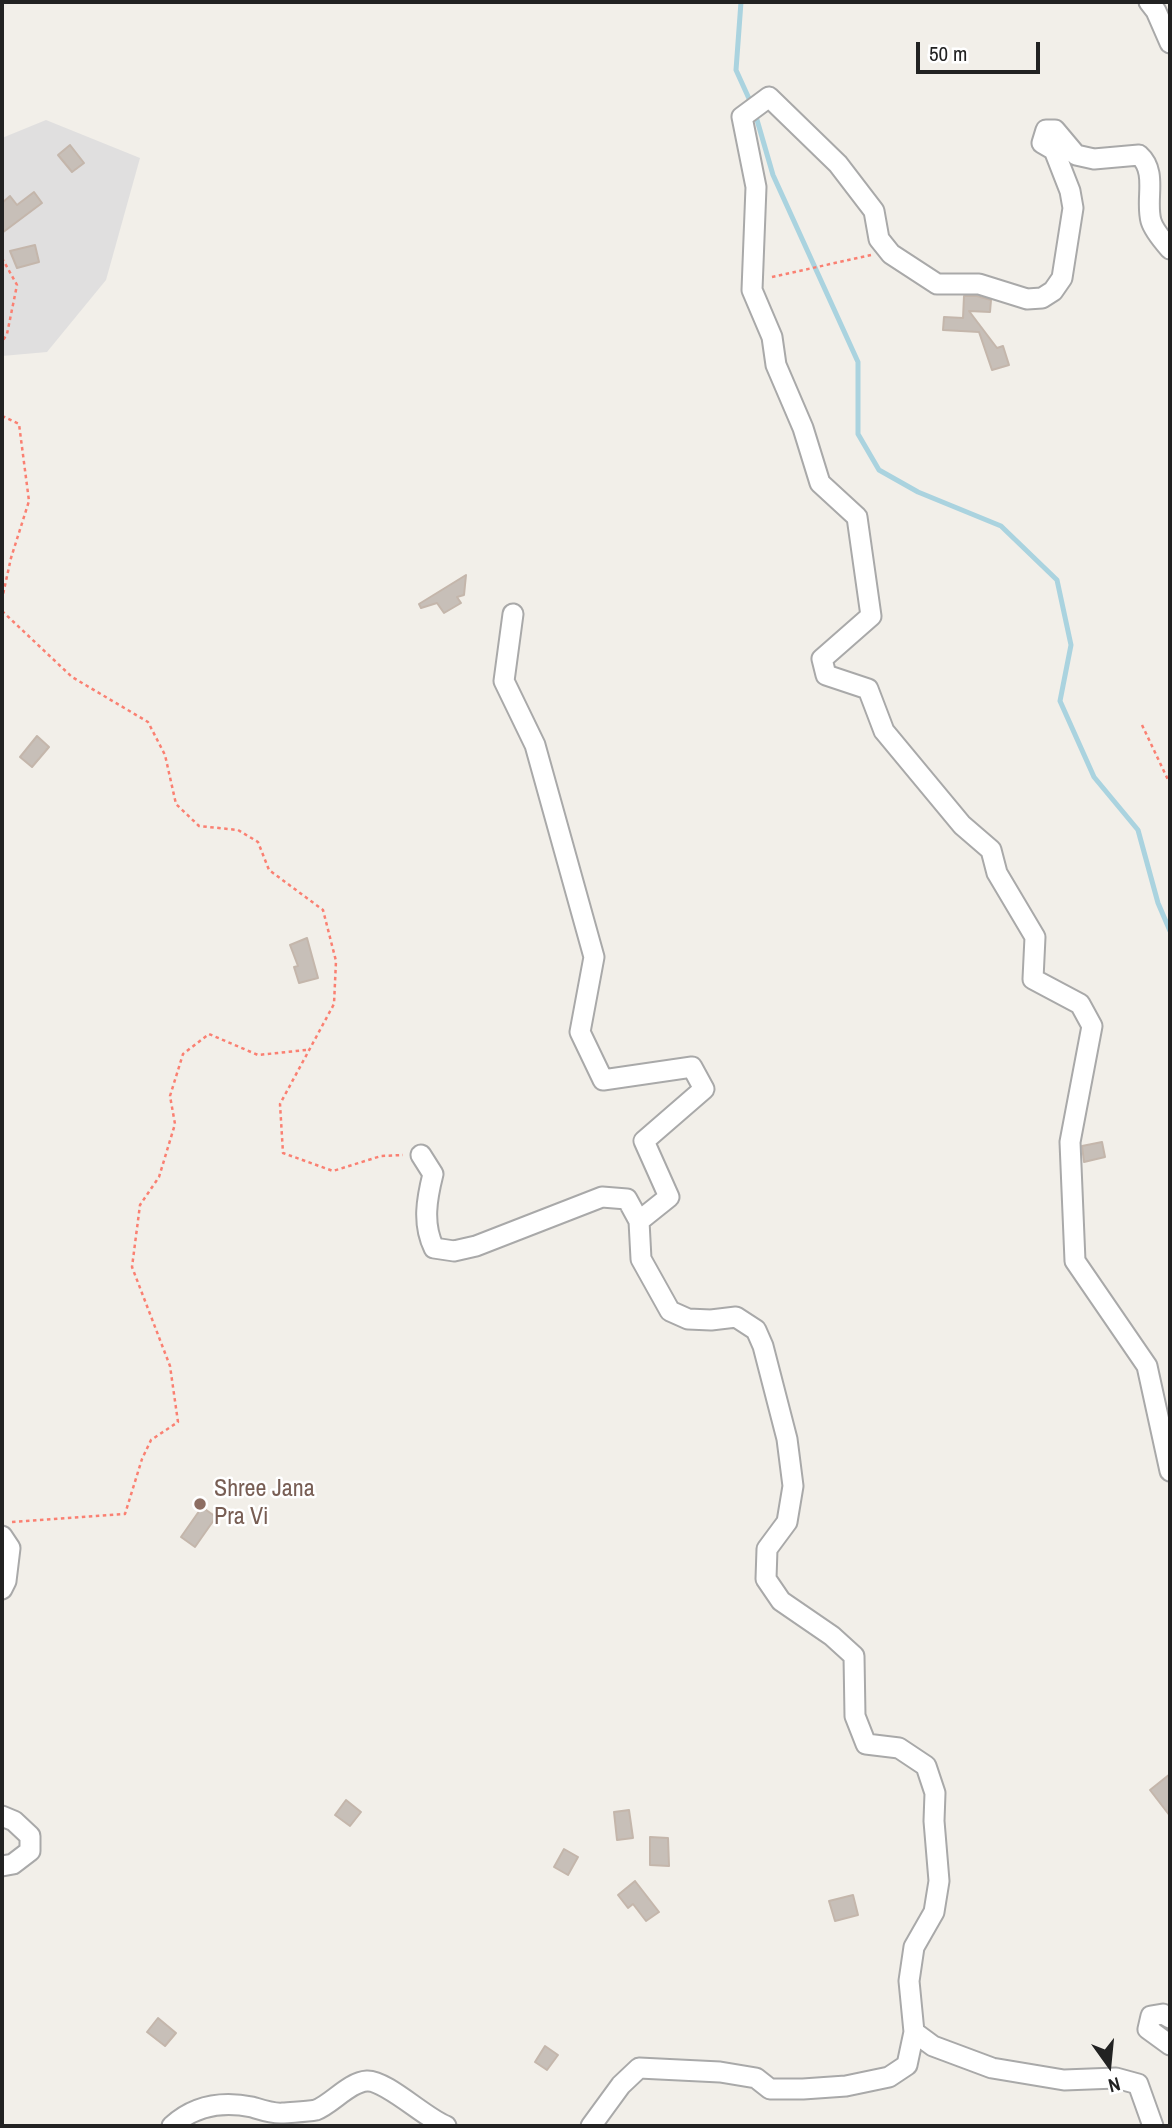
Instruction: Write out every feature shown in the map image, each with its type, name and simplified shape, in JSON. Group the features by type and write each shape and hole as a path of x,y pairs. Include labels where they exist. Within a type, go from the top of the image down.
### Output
{"street":[{"path":"1149,2 1170,43"},
{"path":"1170,250 1152,222 1147,162 1139,155 1094,159 1076,155 1055,130 1046,130 1042,144 1054,150 1070,191 1073,208 1062,278 1053,291 1042,298 1027,299 979,284 937,284 891,254 880,239 874,211 838,164 769,97 742,117 756,187 752,290 772,337 776,365 803,428 820,483 857,517 871,617 822,659 826,675 868,689 884,731 962,825 990,850 998,873 1035,937 1033,979 1080,1004 1092,1026 1070,1142 1075,1261 1147,1366 1170,1471"},
{"path":"513,614 504,681 535,745 594,957 580,1032 603,1080 692,1067 704,1089 644,1141 669,1197 639,1221"},
{"path":"421,1155 433,1174 426,1200 428,1236 434,1248 454,1251 477,1246 602,1197 627,1199 639,1221 641,1259 670,1311 688,1319 736,1317 756,1330 763,1346 787,1439 793,1486 787,1521 767,1549 766,1579 781,1601 832,1636 854,1656 855,1716 866,1744 899,1748 926,1766 935,1793 934,1821 939,1881 933,1912 914,1947 909,1981 914,2032 907,2065 889,2077 846,2086 770,2089 756,2078 720,2072 639,2068 621,2085 592,2126"},
{"path":"2,1536 10,1548 6,1581 2,1589"},
{"path":"2,1816 14,1821 30,1836 30,1850 13,1864 2,1866"},
{"path":"1170,2018 1163,2014 1151,2016 1148,2029 1170,2045"},
{"path":"914,2032 933,2046 992,2068 1064,2080 1116,2078 1138,2084 1153,2126"},
{"path":"172,2126 184,2115 207,2106 234,2103 279,2113 317,2109 346,2090 367,2081 386,2086 435,2122 446,2126"}],"path":[{"path":"772,277 879,254"},
{"path":"2,258 17,285 2,342"},
{"path":"2,416 19,424 29,501 11,558 2,599"},
{"path":"2,611 72,677 148,722 165,755 176,804 199,826 238,830 258,842 269,870 323,910 336,961 334,1004 280,1104 283,1153 332,1171 381,1156 421,1155"},
{"path":"1142,725 1170,784"},
{"path":"2,1523 125,1514 142,1459 151,1440 178,1422 170,1366 132,1267 140,1205 159,1177 174,1124 170,1096 183,1054 209,1034 258,1055 308,1050"}],"shaded area":[{"path":"46,120 140,158 106,280 47,352 2,356 2,138"}],"building":[{"path":"70,145 84,163 72,172 58,155"},
{"path":"34,192 42,203 2,233 2,203 10,196 17,205"},
{"path":"35,245 39,262 17,268 10,251"},
{"path":"964,296 991,300 990,312 969,311 997,348 1003,346 1009,365 992,370 979,332 943,330 944,317 963,318"},
{"path":"466,575 464,595 457,597 461,603 444,613 437,603 421,608 419,604"},
{"path":"37,736 49,747 32,767 20,757"},
{"path":"307,938 318,978 299,983 294,967 298,966 290,945"},
{"path":"1102,1142 1105,1157 1084,1162 1082,1146"},
{"path":"202,1507 216,1517 195,1547 181,1537"},
{"path":"1170,1774 1170,1816 1150,1790"},
{"path":"346,1800 361,1812 350,1826 335,1815"},
{"path":"629,1810 633,1838 617,1840 614,1812"},
{"path":"650,1837 668,1838 669,1866 650,1865"},
{"path":"564,1849 578,1857 568,1875 554,1867"},
{"path":"635,1881 659,1912 646,1921 633,1904 628,1908 618,1895"},
{"path":"853,1895 858,1915 835,1921 829,1901"},
{"path":"158,2018 176,2033 165,2046 147,2032"},
{"path":"545,2046 558,2055 547,2070 535,2062"}],"waterway":[{"path":"741,2 736,70 751,103"},
{"path":"755,113 773,175 858,362 858,434 879,470 918,492 1001,526 1057,580 1071,645 1060,701 1094,777 1138,830 1158,903 1170,931"}],"place":[{"name":"Shree Jana Pra Vi","path":"200,1504"}]}
